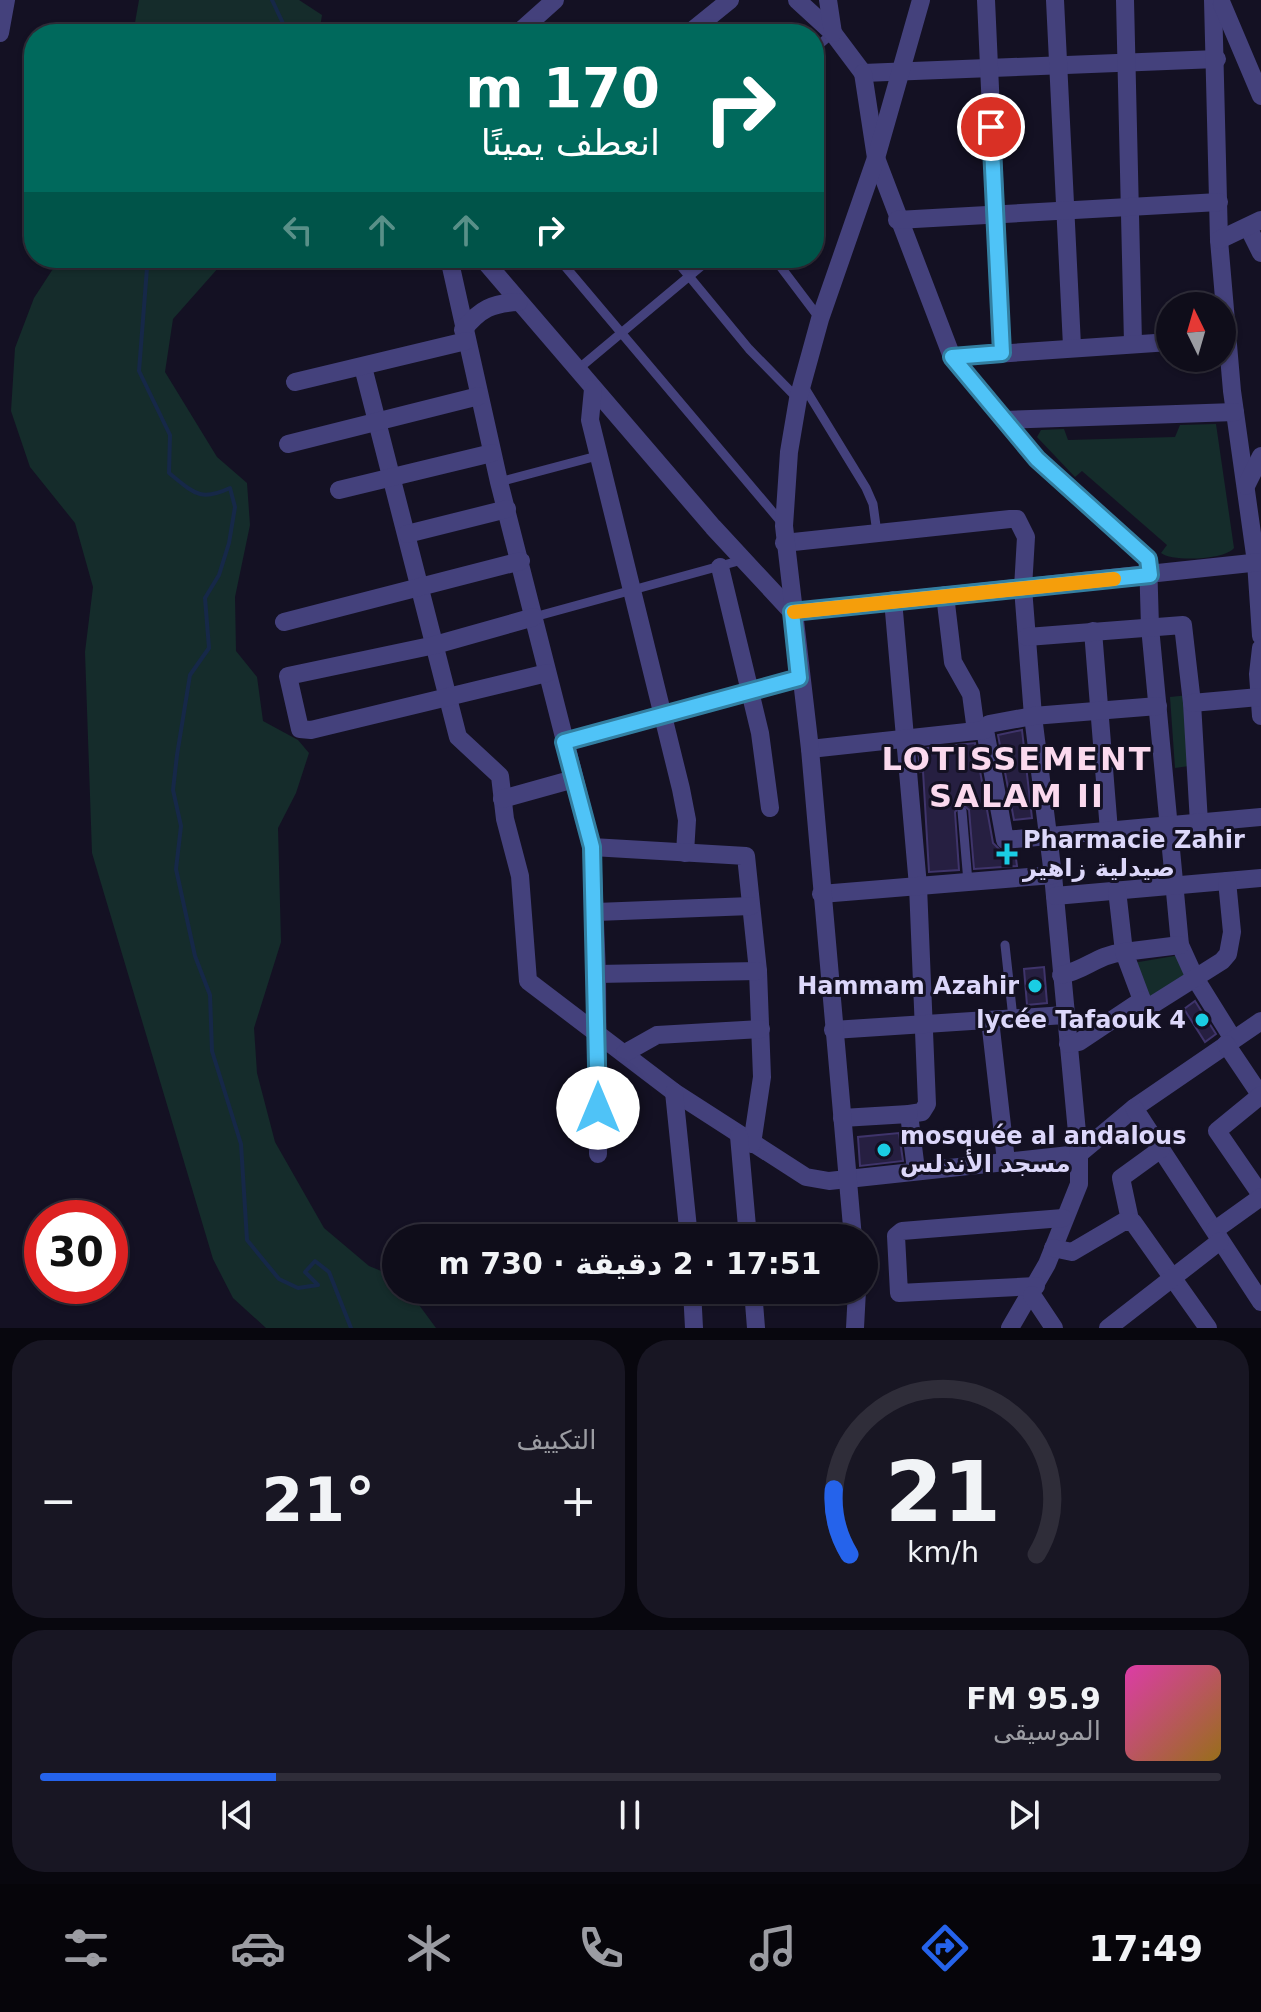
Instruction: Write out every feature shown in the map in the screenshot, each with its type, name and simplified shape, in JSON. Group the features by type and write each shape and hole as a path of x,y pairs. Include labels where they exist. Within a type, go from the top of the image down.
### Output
{"street":[{"path":"0,33 6,0"},
{"path":"528,24 555,0"},
{"path":"700,24 730,0"},
{"path":"797,0 823,24"},
{"path":"828,0 833,33"},
{"path":"852,1224 810,749 784,534 789,452 801,392 820,319 876,158 921,0"},
{"path":"986,0 1002,353"},
{"path":"1055,0 1072,346"},
{"path":"1125,0 1133,343"},
{"path":"1219,3 1217,59 1222,292"},
{"path":"1219,3 1261,96"},
{"path":"824,25 863,73 876,158 897,220 952,357 1071,493 1148,559 1150,627 1180,945 1261,1096 1217,1131 1261,1196 1173,1278 1108,1328"},
{"path":"863,73 1217,59"},
{"path":"897,220 1219,202"},
{"path":"1219,240 1254,224 1261,253"},
{"path":"451,268 499,482 592,847 596,912 598,1154"},
{"path":"495,268 519,302 593,389 742,560 792,612"},
{"path":"295,382 363,367 464,336 480,310 497,303 519,302"},
{"path":"952,357 1156,342"},
{"path":"363,367 460,741 496,769 520,876 528,981 674,1092 806,1177 829,1181 1079,1154 1134,1108 1261,1021"},
{"path":"1229,372 1259,562 1261,636"},
{"path":"593,389 588,408 597,456 687,820 685,853"},
{"path":"288,444 479,396"},
{"path":"1004,420 1235,412"},
{"path":"339,490 492,453"},
{"path":"1246,486 1261,456"},
{"path":"407,534 507,509"},
{"path":"784,534 877,533 1017,519 1026,537 1023,588 1033,716 1053,875 1079,1154 1079,1184 1034,1291 1010,1328"},
{"path":"284,622 521,561"},
{"path":"792,612 1259,562"},
{"path":"720,567 750,688 770,808"},
{"path":"945,595 953,662 971,694 1005,840 1261,817"},
{"path":"842,1118 922,1112 927,1104 918,886 893,600"},
{"path":"534,617 435,645 288,676 297,718 300,729 311,730 547,673"},
{"path":"1027,637 1180,624 1185,628 1199,823"},
{"path":"1093,631 1109,831"},
{"path":"1192,703 1260,706 1261,648"},
{"path":"564,742 750,688 799,678"},
{"path":"810,749 980,730 989,724 1033,716 1158,706"},
{"path":"502,799 574,779"},
{"path":"592,847 744,854 758,971 762,1077 745,1140 748,1224"},
{"path":"821,894 1053,875"},
{"path":"1055,896 1261,878"},
{"path":"1117,890 1124,952 1142,1000 1149,1007 1228,954 1232,932 1227,881"},
{"path":"596,912 751,906"},
{"path":"1061,975 1079,972 1103,954 1180,945"},
{"path":"597,974 758,971"},
{"path":"1068,1044 1079,1042 1142,1000"},
{"path":"833,1030 1065,1015"},
{"path":"990,1020 1006,1161"},
{"path":"625,1053 657,1035 761,1029"},
{"path":"674,1092 688,1224"},
{"path":"1134,1108 1261,1302"},
{"path":"909,1114 916,1170"},
{"path":"1161,1149 1121,1178 1130,1220 1208,1328"},
{"path":"1034,1291 899,1293 896,1236 902,1231 1063,1218"},
{"path":"1053,1248 1072,1252 1130,1220"},
{"path":"1034,1291 1054,1328"},
{"path":"693,1304 694,1328"},
{"path":"754,1304 756,1328"},
{"path":"855,1328 856,1304"}],"lane":[{"path":"824,41 833,33"},
{"path":"566,268 784,534"},
{"path":"682,268 749,349 801,392 866,488 877,533"},
{"path":"577,370 623,335 699,268"},
{"path":"782,268 820,319"},
{"path":"499,482 597,456"},
{"path":"534,617 742,560"},
{"path":"962,811 968,882"},
{"path":"1005,945 1013,1018"}],"green space":[{"path":"139,0 299,0 322,15 321,24 135,24"},
{"path":"54,268 218,268 173,319 165,372 217,457 247,483 250,525 235,597 236,651 257,677 263,721 298,740 309,753 296,793 278,828 281,942 254,1028 257,1073 275,1142 324,1228 369,1266 382,1271 382,1304 418,1304 436,1328 266,1328 233,1298 213,1259 92,853 85,652 93,587 75,523 30,467 11,411 15,348 34,298"},
{"path":"1216,424 1234,548 1220,555 1198,558 1176,558 1161,553 1167,545 1082,471 1075,477 1037,437 1041,430 1064,429 1068,440 1175,437 1180,425"},
{"path":"1189,695 1196,765 1175,768 1170,697"},
{"path":"1180,955 1187,976 1149,1001 1127,964"}],"building":[{"path":"1022,730 1032,818 1014,820 998,735"},
{"path":"975,743 993,843 1001,851 1015,851 1017,866 974,869 969,810 962,804 955,812 959,870 929,872 923,771 920,772 918,749"},
{"name":"Hammam Azahir","path":"1044,967 1047,1003 1027,1005 1024,969"},
{"name":"lycée Tafaouk 4","path":"1195,1001 1216,1034 1205,1042 1184,1009"},
{"name":"mosquée al andalous مسجد الأندلس","path":"899,1133 903,1161 860,1166 858,1137"}],"waterway":[{"path":"272,0 283,24"},
{"path":"147,268 139,371 170,435 169,473 185,486 204,495 230,488 235,507 229,543 219,575 205,598 209,648 190,675 173,790 181,826 176,869 195,956 210,995 212,1051 241,1144 247,1240 279,1279 298,1288 318,1285 305,1272 315,1261 329,1272 351,1328"}],"slow traffic":[{"path":"794,612 1114,579"}],"place":[{"name":"Pharmacie Zahir صيدلية زاهير","path":"1007,854"},
{"name":"Hammam Azahir","path":"1035,986"},
{"name":"lycée Tafaouk 4","path":"1202,1020"},
{"name":"mosquée al andalous مسجد الأندلس","path":"884,1150"}],"district":[{"name":"LOTISSEMENT SALAM II","path":"1017,778"}],"route":[{"path":"598,1108 596,912 592,847 564,742 750,688 799,678 792,612 1150,575 1148,559 1071,493 1037,459 952,357 1002,353 991,127"}]}
